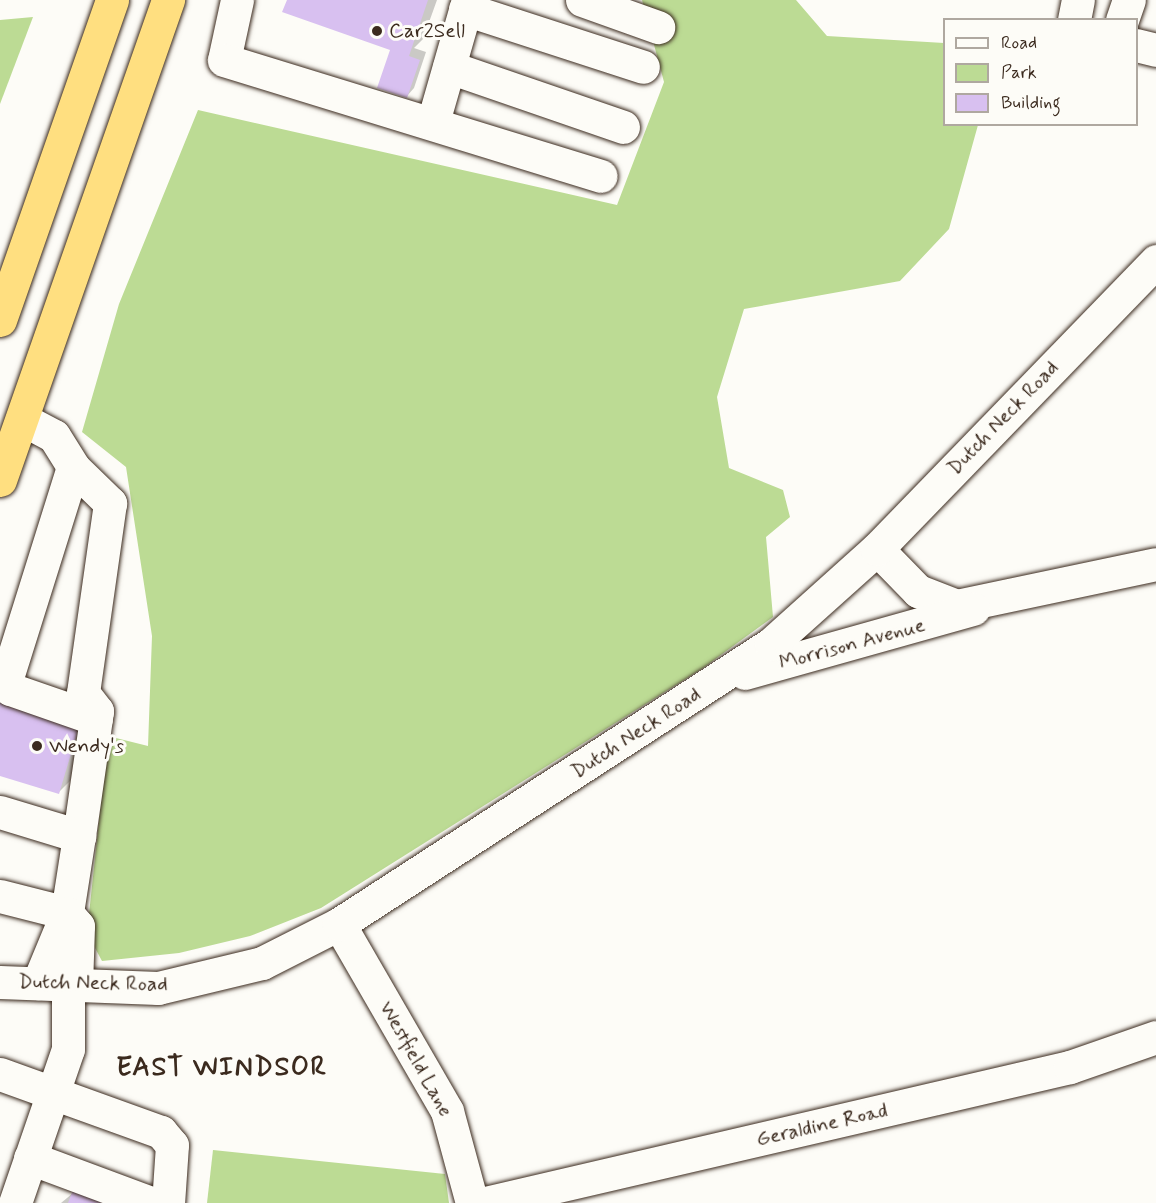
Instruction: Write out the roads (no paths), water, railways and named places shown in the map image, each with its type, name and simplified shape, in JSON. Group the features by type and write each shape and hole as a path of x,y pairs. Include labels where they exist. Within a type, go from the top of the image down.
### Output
{"highway":[{"path":"0,320 112,0"},
{"path":"0,480 168,0"}],"street":[{"path":"237,0 224,60 433,122 601,176"},
{"path":"582,0 658,27"},
{"path":"1074,18 1078,0"},
{"path":"1123,18 1129,0"},
{"path":"433,122 466,4 643,67"},
{"path":"1138,45 1156,50"},
{"path":"449,67 623,127"},
{"name":"Dutch Neck Road","path":"0,982 158,988 210,979 272,959 339,924 712,684 779,637 877,549 1156,261"},
{"path":"22,418 54,436 73,467 110,503 82,693 97,711 67,912"},
{"path":"73,467 6,681 10,689 96,718"},
{"name":"Morrison Avenue","path":"877,549 918,591 936,601 957,606 992,602"},
{"name":"Morrison Avenue","path":"712,684 992,602 1156,564"},
{"path":"0,812 79,836"},
{"path":"0,896 67,912 78,926 61,984 68,1049 15,1203"},
{"name":"Westfield Lane","path":"339,924 447,1111 472,1203"},
{"name":"Geraldine Road","path":"485,1203 1070,1067 1156,1037"},
{"path":"0,1074 161,1132 172,1145 168,1203"},
{"path":"30,1158 151,1203"}],"place":[{"name":"Car2Sell","path":"377,31"},
{"name":"Wendy's","path":"37,746"}],"district":[{"name":"EAST WINDSOR","path":"222,1068"}]}
